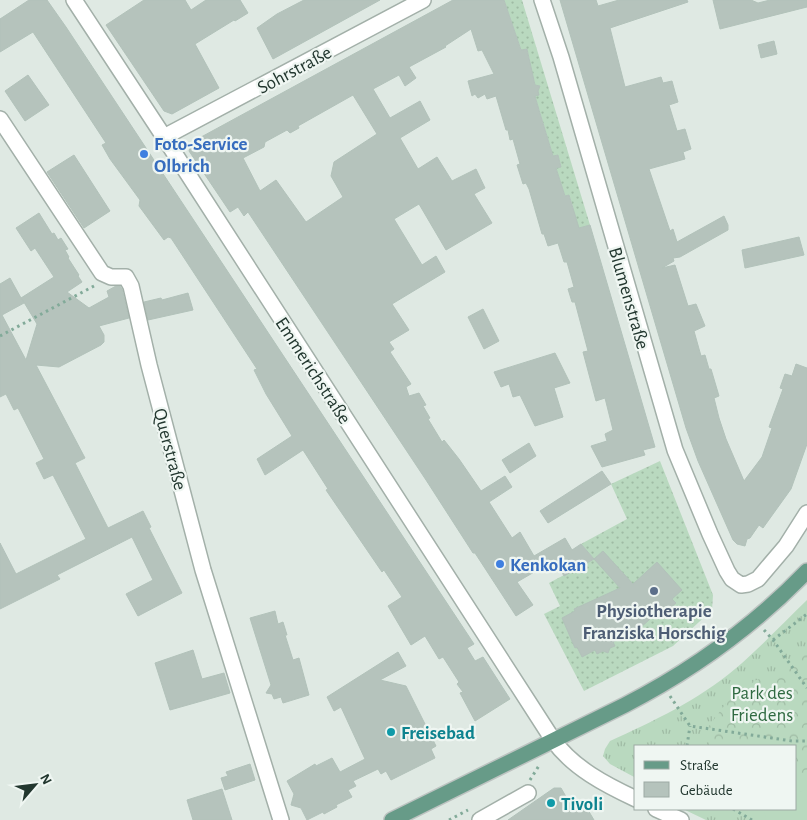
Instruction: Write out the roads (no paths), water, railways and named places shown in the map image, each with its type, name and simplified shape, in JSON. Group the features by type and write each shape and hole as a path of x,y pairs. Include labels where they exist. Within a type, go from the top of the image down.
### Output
{"main road":[{"path":"392,820 663,685 706,658 740,633 769,609 807,571"}],"street":[{"name":"Emmerichstraße","path":"74,0 554,740 566,756 576,764 634,798"},
{"name":"Sohrstraße","path":"164,137 423,0"},
{"name":"Blumenstraße","path":"542,0 561,57 674,450 732,579 741,584 748,584 758,579 786,546 807,513"},
{"name":"Querstraße","path":"0,119 102,273 111,277 126,278 131,286 149,365 204,570 281,820"},
{"path":"480,820 528,793"},
{"path":"658,810 681,820"}],"place":[{"name":"Foto-Service Olbrich","path":"144,154"},
{"name":"Kenkokan","path":"500,564"},
{"name":"Physiotherapie Franziska Horschig","path":"654,591"},
{"name":"Freisebad","path":"391,732"},
{"name":"Tivoli","path":"551,803"}],"park label":[{"name":"Park des Friedens","path":"762,703"}]}
